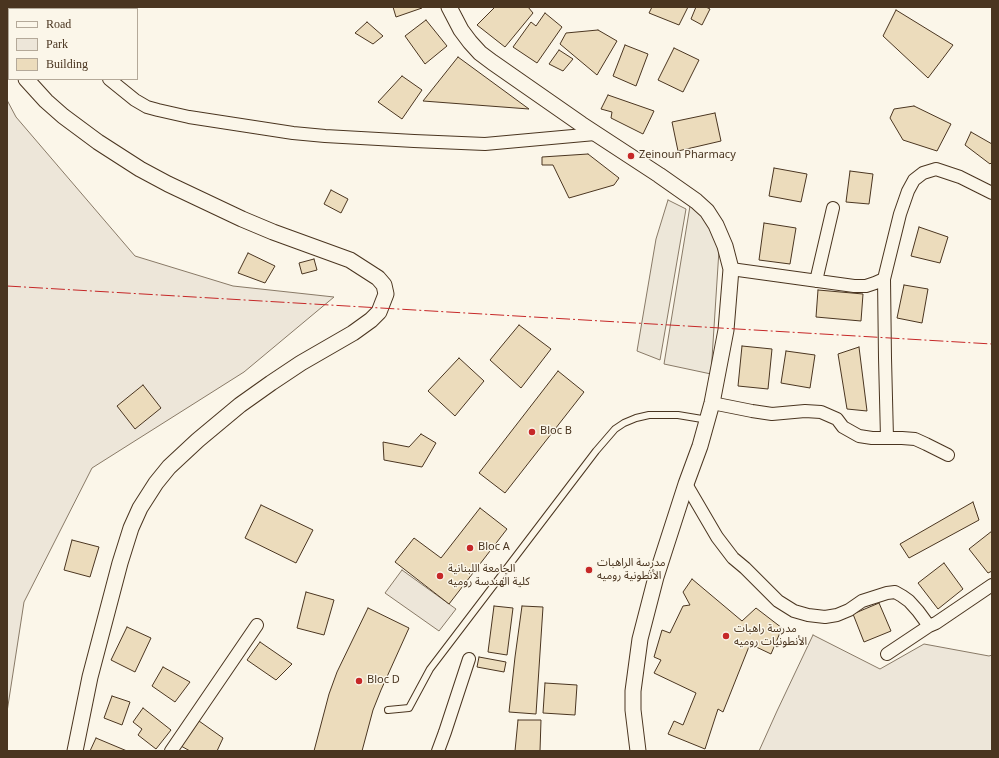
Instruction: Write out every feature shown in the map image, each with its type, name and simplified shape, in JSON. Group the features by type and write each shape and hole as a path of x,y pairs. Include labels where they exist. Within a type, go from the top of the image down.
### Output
{"street":[{"path":"449,7 461,30 470,42 492,62 596,134 659,175 696,201 707,211 716,225 725,246 731,269 726,330 708,420 656,577 640,639 633,690 633,710 638,751"},
{"path":"27,80 46,101 63,116 98,142 140,168 168,184 242,219 350,260 378,278 384,285 386,294 379,312 371,320 301,363 240,405 198,440 169,467 156,483 140,508 120,563 90,677 75,751"},
{"path":"110,80 135,100 147,107 189,117 293,133 485,144 596,134"},
{"path":"887,438 884,358 884,279 900,214 908,191 914,180 923,173 936,169 960,177 992,193"},
{"path":"816,281 833,208"},
{"path":"731,269 854,286 866,286 884,279"},
{"path":"712,403 772,414 805,411 821,412 837,419 843,427 859,436 915,439 948,455"},
{"path":"686,484 717,537 733,558 778,601 794,611 808,615 825,617 837,615 849,610 862,601 895,592 909,601 929,626"},
{"path":"887,654 992,585"},
{"path":"171,751 257,625"},
{"path":"438,751 469,659"}],"lane":[{"path":"388,710 409,708 430,669 596,451 615,429 636,418 649,416 678,416 708,420"}],"green space":[{"path":"7,100 16,117 135,256 233,286 334,297 244,372 92,468 24,602 7,712"},
{"path":"402,570 456,609 439,631 385,593"},
{"path":"813,635 880,669 924,644 989,656 992,655 992,751 759,751"}],"shaded area":[{"path":"668,200 686,209 660,360 637,351 656,239"},
{"path":"690,206 709,221 719,250 711,374 664,364"}],"building":[{"path":"393,7 422,7 422,8 396,17"},
{"path":"495,7 528,7 533,13 505,47 477,25"},
{"path":"652,7 688,7 679,25 649,13"},
{"path":"696,7 706,7 710,9 702,25 691,19"},
{"path":"896,10 953,45 928,78 883,36"},
{"path":"545,13 562,27 537,63 513,47 531,22 536,26"},
{"path":"426,20 447,46 425,64 405,36"},
{"path":"367,22 383,36 373,44 355,33"},
{"path":"598,30 617,41 597,75 560,44 566,33"},
{"path":"625,45 648,54 636,86 613,76"},
{"path":"674,48 699,60 683,92 658,80"},
{"path":"559,50 573,59 563,71 549,64"},
{"path":"458,57 529,109 423,101"},
{"path":"402,76 422,90 402,119 378,102"},
{"path":"608,95 654,111 643,134 611,118 612,112 601,109"},
{"path":"914,106 951,124 937,151 903,140 890,118 894,109"},
{"path":"715,113 721,141 678,151 672,122"},
{"path":"971,132 992,144 992,162 990,164 965,145"},
{"path":"588,154 619,178 614,185 569,198 553,165 542,165 542,157"},
{"path":"774,168 807,174 801,202 769,196"},
{"path":"850,171 873,174 869,204 846,202"},
{"path":"331,190 348,199 341,213 324,204"},
{"path":"764,223 796,228 790,264 759,260"},
{"path":"919,227 948,237 940,263 911,256"},
{"path":"248,253 275,266 265,283 238,273"},
{"path":"314,259 317,270 302,274 299,263"},
{"path":"904,285 928,289 922,323 897,318"},
{"path":"818,290 863,294 861,321 816,317"},
{"path":"519,325 551,349 521,388 490,360"},
{"path":"742,346 772,349 768,389 738,386"},
{"path":"859,347 867,411 847,409 838,354"},
{"path":"786,351 815,355 810,388 781,383"},
{"path":"459,358 484,381 455,416 428,391"},
{"name":"Bloc B","path":"558,371 584,392 505,493 479,473"},
{"path":"143,385 161,408 135,429 117,406"},
{"path":"421,434 436,443 422,467 384,460 383,442 409,447"},
{"path":"973,502 979,520 909,558 900,544"},
{"path":"261,505 313,530 296,563 245,538"},
{"name":"Bloc A","path":"480,508 507,529 449,604 395,562 414,538 441,558"},
{"path":"992,531 992,571 988,573 969,549"},
{"path":"72,540 99,547 90,577 64,570"},
{"path":"944,563 963,589 938,609 918,583"},
{"path":"692,579 742,621 756,608 782,628 771,654 750,644 723,712 718,709 705,749 668,734 674,721 683,725 696,693 654,673 661,660 654,657 662,630 670,633 683,606 690,605 683,592"},
{"path":"306,592 334,600 324,635 297,628"},
{"path":"879,603 891,631 864,642 853,614"},
{"path":"494,606 513,608 507,655 488,652"},
{"path":"522,606 543,607 536,714 509,712"},
{"name":"Bloc D","path":"368,608 409,628 373,710 362,751 314,751 329,694 337,672"},
{"path":"127,627 151,638 135,672 111,660"},
{"path":"260,642 292,664 276,680 247,660"},
{"path":"479,657 506,662 504,672 477,667"},
{"path":"163,667 190,682 175,702 152,686"},
{"path":"545,683 577,685 575,715 543,713"},
{"path":"112,696 130,702 122,725 104,718"},
{"path":"143,708 171,730 156,749 138,735 142,729 133,722"},
{"path":"518,720 541,720 540,751 515,751"},
{"path":"199,721 223,738 217,751 190,751 181,746"},
{"path":"96,738 127,751 90,751"}],"power":[{"path":"7,286 992,344"}],"place":[{"name":"Zeinoun Pharmacy","path":"631,156"},
{"name":"Bloc B","path":"532,432"},
{"name":"Bloc A","path":"470,548"},
{"name":"مدرسة الراهبات الأنطونية روميه","path":"589,570"},
{"name":"الجامعة اللبنانية كلية الهندسة روميه","path":"440,576"},
{"name":"مدرسة راهبات الأنطونيات روميه","path":"726,636"},
{"name":"Bloc D","path":"359,681"}]}
